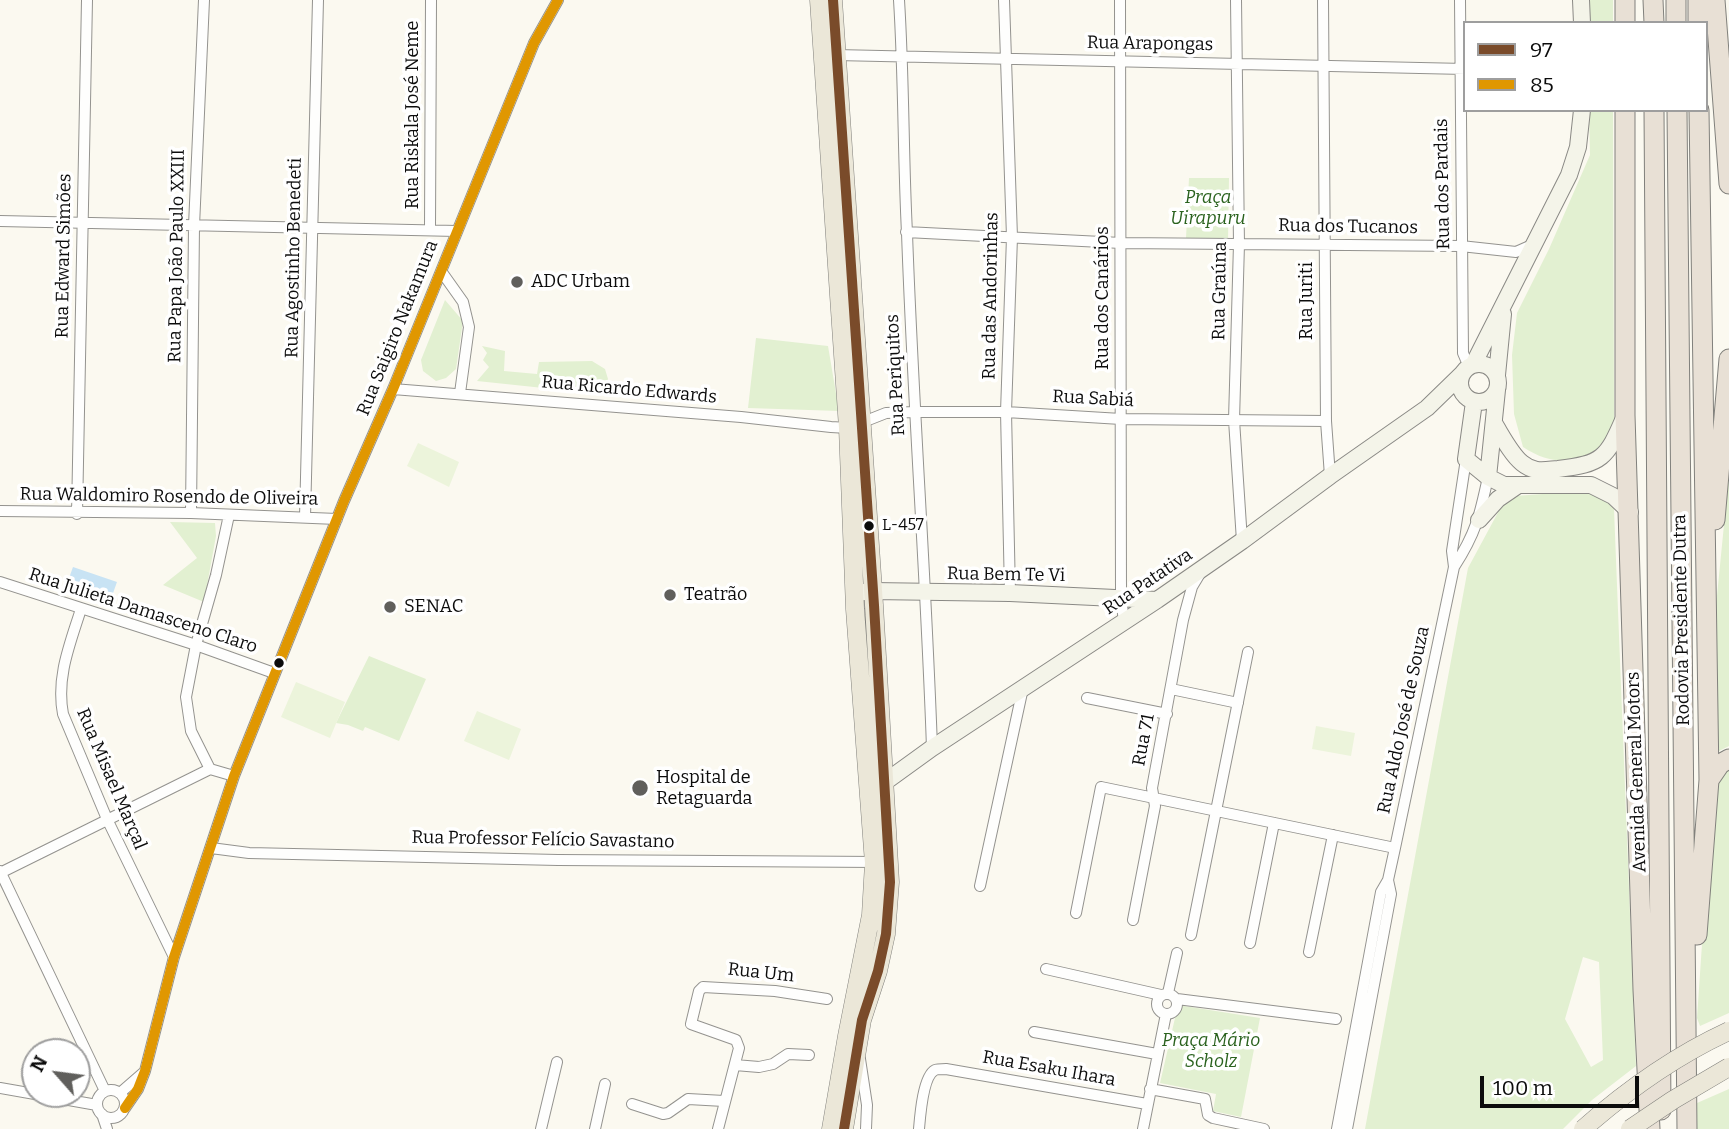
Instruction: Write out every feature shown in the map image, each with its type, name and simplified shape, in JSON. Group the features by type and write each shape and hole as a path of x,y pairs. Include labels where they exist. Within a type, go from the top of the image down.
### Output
{"highway":[{"path":"1625,0 1625,21"},
{"path":"1653,0 1654,21"},
{"path":"1676,0 1676,21"},
{"path":"1698,0 1698,21"},
{"path":"1715,0 1729,184"},
{"name":"Avenida General Motors","path":"1625,112 1625,415 1650,1129"},
{"name":"Rodovia Presidente Dutra","path":"1654,112 1661,1129"},
{"name":"Rodovia Presidente Dutra","path":"1677,112 1687,1129"},
{"path":"1687,1094 1709,780 1699,112"},
{"path":"1706,629 1729,359"},
{"path":"1709,780 1720,764 1729,759"}],"main road":[{"path":"819,0 854,425 873,591 885,782 882,862 847,1035 835,1128"},
{"path":"833,0 854,425 854,593 882,862 886,934 835,1128"},
{"path":"1581,0 1582,21"},
{"name":"Rua Patativa","path":"885,782 1242,541 1427,408 1468,369 1569,175 1578,147 1582,112"},
{"path":"1488,477 1504,301"},
{"path":"1489,367 1497,383 1485,402 1471,401 1461,390 1468,369 1489,367"},
{"name":"Rua Patativa","path":"1427,408 1457,397 1471,401"},
{"path":"1471,401 1466,459 1488,477 1504,485 1591,485 1613,496 1630,512"},
{"path":"1494,424 1520,462 1534,471 1585,466 1599,459 1613,444 1625,415"},
{"path":"1479,520 1498,499 1517,486"},
{"name":"Rua Bem Te Vi","path":"854,593 873,591 1164,596"},
{"path":"1583,1129 1610,1105 1690,1051 1729,1031"},
{"path":"1630,1129 1729,1067"}],"street":[{"name":"Rua Edward Simões","path":"77,514 87,0"},
{"name":"Rua Papa João Paulo XXIII","path":"191,513 194,226 204,0"},
{"name":"Rua Agostinho Benedeti","path":"305,517 318,0"},
{"name":"Rua Riskala José Neme","path":"430,229 431,0"},
{"name":"Rua Saigiro Nakamura","path":"121,1129 123,1110 138,1089 145,1071 174,957 234,776 534,43 558,0"},
{"name":"Rua Periquitos","path":"899,0 903,56 906,232 927,592 932,748"},
{"name":"Rua das Andorinhas","path":"1004,0 1012,237 1006,412 1010,593"},
{"name":"Rua dos Canários","path":"1120,0 1121,597 1124,622"},
{"name":"Rua Graúna","path":"1236,0 1239,244 1234,420 1242,541"},
{"name":"Rua Juriti","path":"1323,0 1326,421 1330,476"},
{"name":"Rua dos Pardais","path":"1460,0 1463,353 1468,369"},
{"name":"Rua Arapongas","path":"836,55 1462,69"},
{"path":"0,221 457,231"},
{"name":"Rua dos Tucanos","path":"906,232 1121,243 1461,246 1516,252 1534,244"},
{"path":"441,271 463,302 469,327 460,393"},
{"name":"Rua Ricardo Edwards","path":"393,388 854,425"},
{"name":"Rua Sabiá","path":"854,425 886,413 915,412 1006,412 1121,419 1326,421"},
{"name":"Rua Aldo José de Souza","path":"1337,1129 1381,892 1388,880 1454,567 1452,551 1466,459"},
{"name":"Rua Aldo José de Souza","path":"1454,567 1479,520 1488,477"},
{"name":"Rua Waldomiro Rosendo de Oliveira","path":"0,511 77,514 191,513 337,519"},
{"path":"210,769 191,731 186,697 196,645 216,575 229,515"},
{"name":"Rua 71","path":"1133,920 1155,806 1152,797 1183,620 1192,587 1202,569"},
{"name":"Rua Julieta Damasceno Claro","path":"0,582 274,673"},
{"path":"1164,596 1183,599 1183,620"},
{"name":"Rua Misael Marçal","path":"82,609 61,678 60,699 70,733 107,819 174,957"},
{"path":"1191,935 1248,652"},
{"path":"980,886 1023,688"},
{"path":"1171,689 1237,703"},
{"path":"1087,698 1167,714"},
{"path":"105,1091 0,872 210,769 234,776"},
{"path":"1076,913 1101,787 1395,848"},
{"path":"1250,943 1274,823"},
{"path":"1310,953 1333,835"},
{"name":"Rua Professor Felício Savastano","path":"211,848 248,853 882,862"},
{"name":"Rua Aldo José de Souza","path":"1347,1129 1391,894 1388,880"},
{"path":"1166,1014 1176,1010 1169,996 1177,953"},
{"path":"1046,969 1169,996 1336,1019"},
{"name":"Rua Um","path":"718,1129 739,1048 736,1040 691,1024 699,991 703,987 775,991 827,999"},
{"path":"1166,1014 1158,1008 1157,1001 1169,996"},
{"path":"1143,1129 1166,1014"},
{"path":"1034,1031 1157,1054"},
{"path":"835,1128 865,1129 867,1105 858,1044"},
{"path":"734,1065 759,1067 777,1062 788,1054 809,1055"},
{"path":"541,1129 556,1062"},
{"name":"Rua Esaku Ihara","path":"919,1129 922,1103 930,1074 936,1069 1147,1104"},
{"path":"120,1093 145,1071"},
{"path":"594,1129 605,1084"},
{"path":"0,1088 100,1110 113,1118 123,1110 125,1102 116,1090 100,1094 100,1110 107,1129"},
{"path":"1150,1089 1205,1099 1210,1117 1264,1129"},
{"path":"632,1104 663,1114 688,1099 724,1101"}],"green space":[{"path":"1586,0 1613,0 1613,21 1587,21"},
{"path":"1589,112 1613,112 1614,421 1608,440 1598,455 1559,460 1542,457 1523,447 1514,414 1512,355 1517,313 1549,249 1590,155"},
{"name":"Praça Uirapuru","path":"1189,178 1229,178 1228,241 1186,238"},
{"path":"445,300 463,321 456,369 446,378 436,381 423,371 421,360"},
{"path":"756,338 828,346 839,411 748,408"},
{"path":"482,346 505,351 504,371 537,374 539,362 592,361 605,369 608,379 604,387 591,393 477,381 489,367 483,360 487,353"},
{"path":"418,443 459,462 449,487 407,466"},
{"path":"1729,474 1729,746 1717,752 1715,616"},
{"path":"1584,491 1607,499 1614,509 1636,1066 1592,1100 1563,1129 1365,1129 1468,568 1502,505 1515,496","holes":["1583,957 1599,962 1603,1060 1591,1067 1565,1019"]},
{"path":"170,522 215,523 216,536 204,602 163,585 197,558"},
{"path":"369,656 426,679 399,741 365,727 363,731 336,723"},
{"path":"296,682 345,702 330,738 281,717"},
{"path":"477,711 521,729 509,760 464,741"},
{"path":"1316,726 1355,733 1351,756 1312,749"},
{"path":"1729,759 1729,1013 1700,1026 1697,1018 1706,885 1709,780"},
{"name":"Praça Mário Scholz","path":"1178,1005 1260,1018 1241,1117 1213,1111 1216,1094 1160,1083"},
{"path":"1729,1089 1729,1129 1697,1129 1697,1103"}],"water":[{"path":"73,567 117,582 108,607 64,592"}],"transit line":[{"name":"85","path":"125,1108 138,1089 145,1071 174,957 234,776 344,501 393,389 534,43 558,0"},
{"name":"97","path":"833,0 890,882 886,934 878,971 862,1020 844,1129"}],"place":[{"name":"ADC Urbam","path":"517,282"},
{"name":"L-457","path":"869,526"},
{"name":"Teatrão","path":"670,595"},
{"name":"SENAC","path":"390,607"},
{"name":"Hospital de Retaguarda","path":"640,788"}]}
